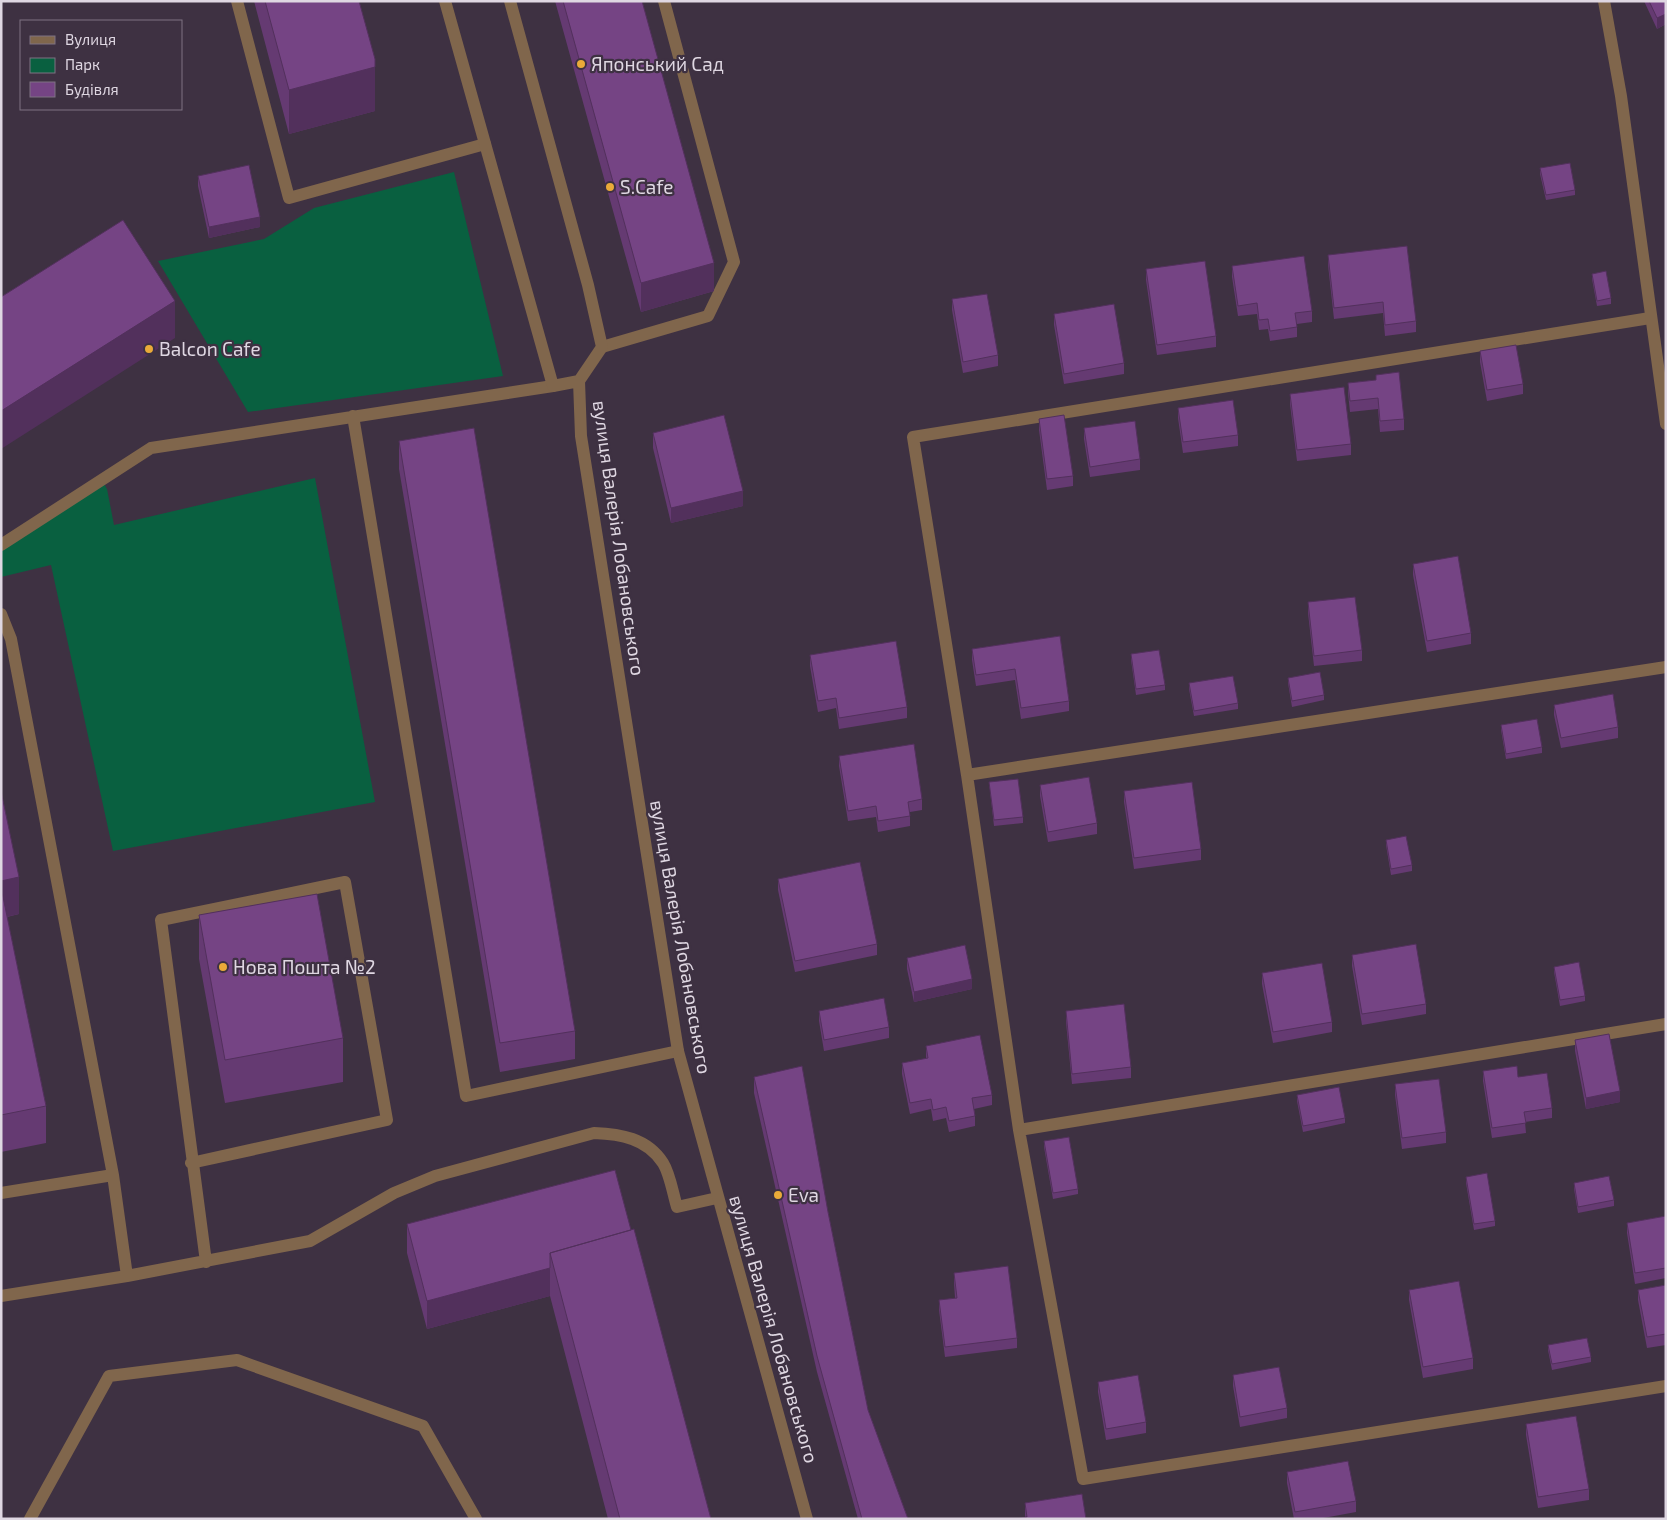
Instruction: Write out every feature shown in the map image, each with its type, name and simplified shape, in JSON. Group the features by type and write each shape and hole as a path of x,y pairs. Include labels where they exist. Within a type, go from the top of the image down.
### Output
{"street":[{"path":"237,1 289,198 485,144"},
{"path":"445,1 553,386"},
{"path":"510,1 588,285 602,347 708,316 734,262 664,1"},
{"path":"1604,1 1622,96 1650,318 1666,424"},
{"path":"1650,318 913,437 967,775 1019,1130 1083,1479 1666,1386"},
{"name":"вулиця Валерія Лобановського","path":"602,347 579,381 581,436 678,1050 717,1198 808,1519"},
{"name":"вулиця Валерія Лобановського","path":"1,545 151,448 579,381"},
{"path":"353,416 466,1096 678,1050"},
{"path":"1,614 113,1175 127,1276"},
{"path":"967,775 1666,667"},
{"path":"191,1163 387,1120 346,882 161,920 191,1163 206,1262"},
{"path":"1019,1130 1666,1024"},
{"path":"1,1296 206,1262 310,1241 394,1193 435,1176 594,1133 620,1134 643,1143 663,1163 677,1208 717,1198"},
{"path":"1,1193 113,1175"},
{"path":"30,1519 109,1376 237,1360 423,1426 476,1519"}],"green space":[{"path":"454,172 503,376 248,412 158,261 264,239 314,208"},
{"path":"315,478 375,802 113,851 51,565 1,577 1,545 102,480 107,489 114,525"}],"building":[{"path":"265,1 359,1 375,59 375,67 289,90"},
{"path":"563,1 642,1 714,263 641,283"},
{"path":"1649,1 1666,1 1666,14 1657,18"},
{"path":"1570,163 1575,190 1546,195 1540,168"},
{"path":"249,165 260,217 209,227 198,176"},
{"path":"123,220 175,301 1,411 1,297"},
{"path":"1407,246 1416,321 1385,325 1383,302 1334,308 1328,255"},
{"path":"1304,256 1312,311 1295,313 1297,327 1270,331 1268,319 1259,320 1257,303 1238,306 1232,266"},
{"path":"1205,261 1216,336 1157,345 1146,269"},
{"path":"1606,271 1611,298 1597,301 1592,274"},
{"path":"987,294 998,355 963,362 952,299"},
{"path":"1114,304 1124,363 1064,374 1054,314"},
{"path":"1516,345 1523,384 1487,390 1480,351"},
{"path":"1399,372 1404,419 1380,421 1378,398 1350,401 1348,383 1376,380 1376,375"},
{"path":"1344,387 1351,444 1297,450 1290,394"},
{"path":"1233,400 1238,435 1183,442 1178,408"},
{"path":"724,415 743,491 671,508 653,433"},
{"path":"1064,415 1073,476 1047,479 1039,419"},
{"path":"1135,421 1140,459 1090,467 1084,428"},
{"path":"474,428 575,1031 500,1043 399,441"},
{"path":"1458,556 1471,633 1427,641 1413,564"},
{"path":"1355,597 1362,650 1314,656 1308,602"},
{"path":"1060,636 1069,701 1021,708 1015,669 976,675 972,649"},
{"path":"896,641 907,707 839,718 836,698 818,701 810,655"},
{"path":"1159,650 1165,685 1136,689 1131,654"},
{"path":"1320,672 1324,695 1292,701 1288,678"},
{"path":"1233,676 1238,703 1194,711 1189,683"},
{"path":"1613,694 1618,727 1561,738 1554,705"},
{"path":"1537,719 1542,747 1506,754 1501,725"},
{"path":"914,744 922,799 908,802 910,816 878,821 876,806 848,811 839,756"},
{"path":"1089,777 1097,823 1048,832 1040,785"},
{"path":"1018,779 1023,817 994,820 989,782"},
{"path":"1192,782 1201,849 1134,858 1124,791"},
{"path":"1,791 19,877 1,881"},
{"path":"1406,836 1412,865 1391,869 1386,840"},
{"path":"860,862 877,944 795,961 778,879"},
{"path":"1,887 46,1106 1,1115"},
{"path":"317,894 343,1038 225,1060 199,915"},
{"path":"1416,944 1426,1004 1362,1014 1352,955"},
{"path":"965,945 972,979 914,992 907,958"},
{"path":"1579,962 1585,996 1560,1000 1554,967"},
{"path":"1322,963 1332,1022 1273,1032 1262,973"},
{"path":"884,998 889,1027 824,1040 819,1011"},
{"path":"1124,1004 1131,1067 1072,1074 1066,1011"},
{"path":"1609,1034 1620,1091 1586,1098 1575,1040"},
{"path":"980,1035 992,1095 972,1098 975,1116 949,1121 946,1107 933,1110 931,1099 910,1103 902,1063 928,1058 926,1046"},
{"path":"802,1066 828,1212 868,1410 908,1519 862,1519 817,1356 754,1077"},
{"path":"1517,1066 1518,1077 1547,1073 1552,1108 1524,1112 1526,1123 1492,1128 1483,1071"},
{"path":"1439,1079 1446,1132 1402,1138 1395,1084"},
{"path":"1339,1087 1345,1118 1303,1126 1297,1095"},
{"path":"1069,1137 1078,1189 1053,1193 1044,1141"},
{"path":"615,1170 631,1230 550,1253 550,1268 427,1301 407,1224"},
{"path":"1487,1173 1495,1221 1474,1224 1466,1177"},
{"path":"1609,1176 1614,1200 1578,1207 1574,1183"},
{"path":"1666,1216 1666,1268 1635,1273 1627,1223"},
{"path":"634,1229 711,1519 620,1519 550,1253"},
{"path":"1008,1266 1017,1338 945,1347 939,1300 957,1298 954,1273"},
{"path":"1459,1281 1473,1358 1423,1367 1409,1290"},
{"path":"1666,1285 1666,1334 1647,1337 1638,1290"},
{"path":"1587,1338 1591,1357 1552,1364 1548,1345"},
{"path":"1279,1367 1287,1408 1240,1417 1233,1375"},
{"path":"1138,1375 1146,1422 1106,1429 1098,1382"},
{"path":"1576,1416 1589,1489 1538,1497 1526,1424"},
{"path":"1348,1461 1356,1501 1295,1512 1287,1472"},
{"path":"1082,1494 1086,1519 1016,1519 1027,1517 1025,1503"}],"place":[{"name":"Японський Сад","path":"581,64"},
{"name":"S.Cafe","path":"610,187"},
{"name":"Balcon Cafe","path":"149,349"},
{"name":"Нова Пошта №2","path":"223,967"},
{"name":"Eva","path":"778,1195"}]}
